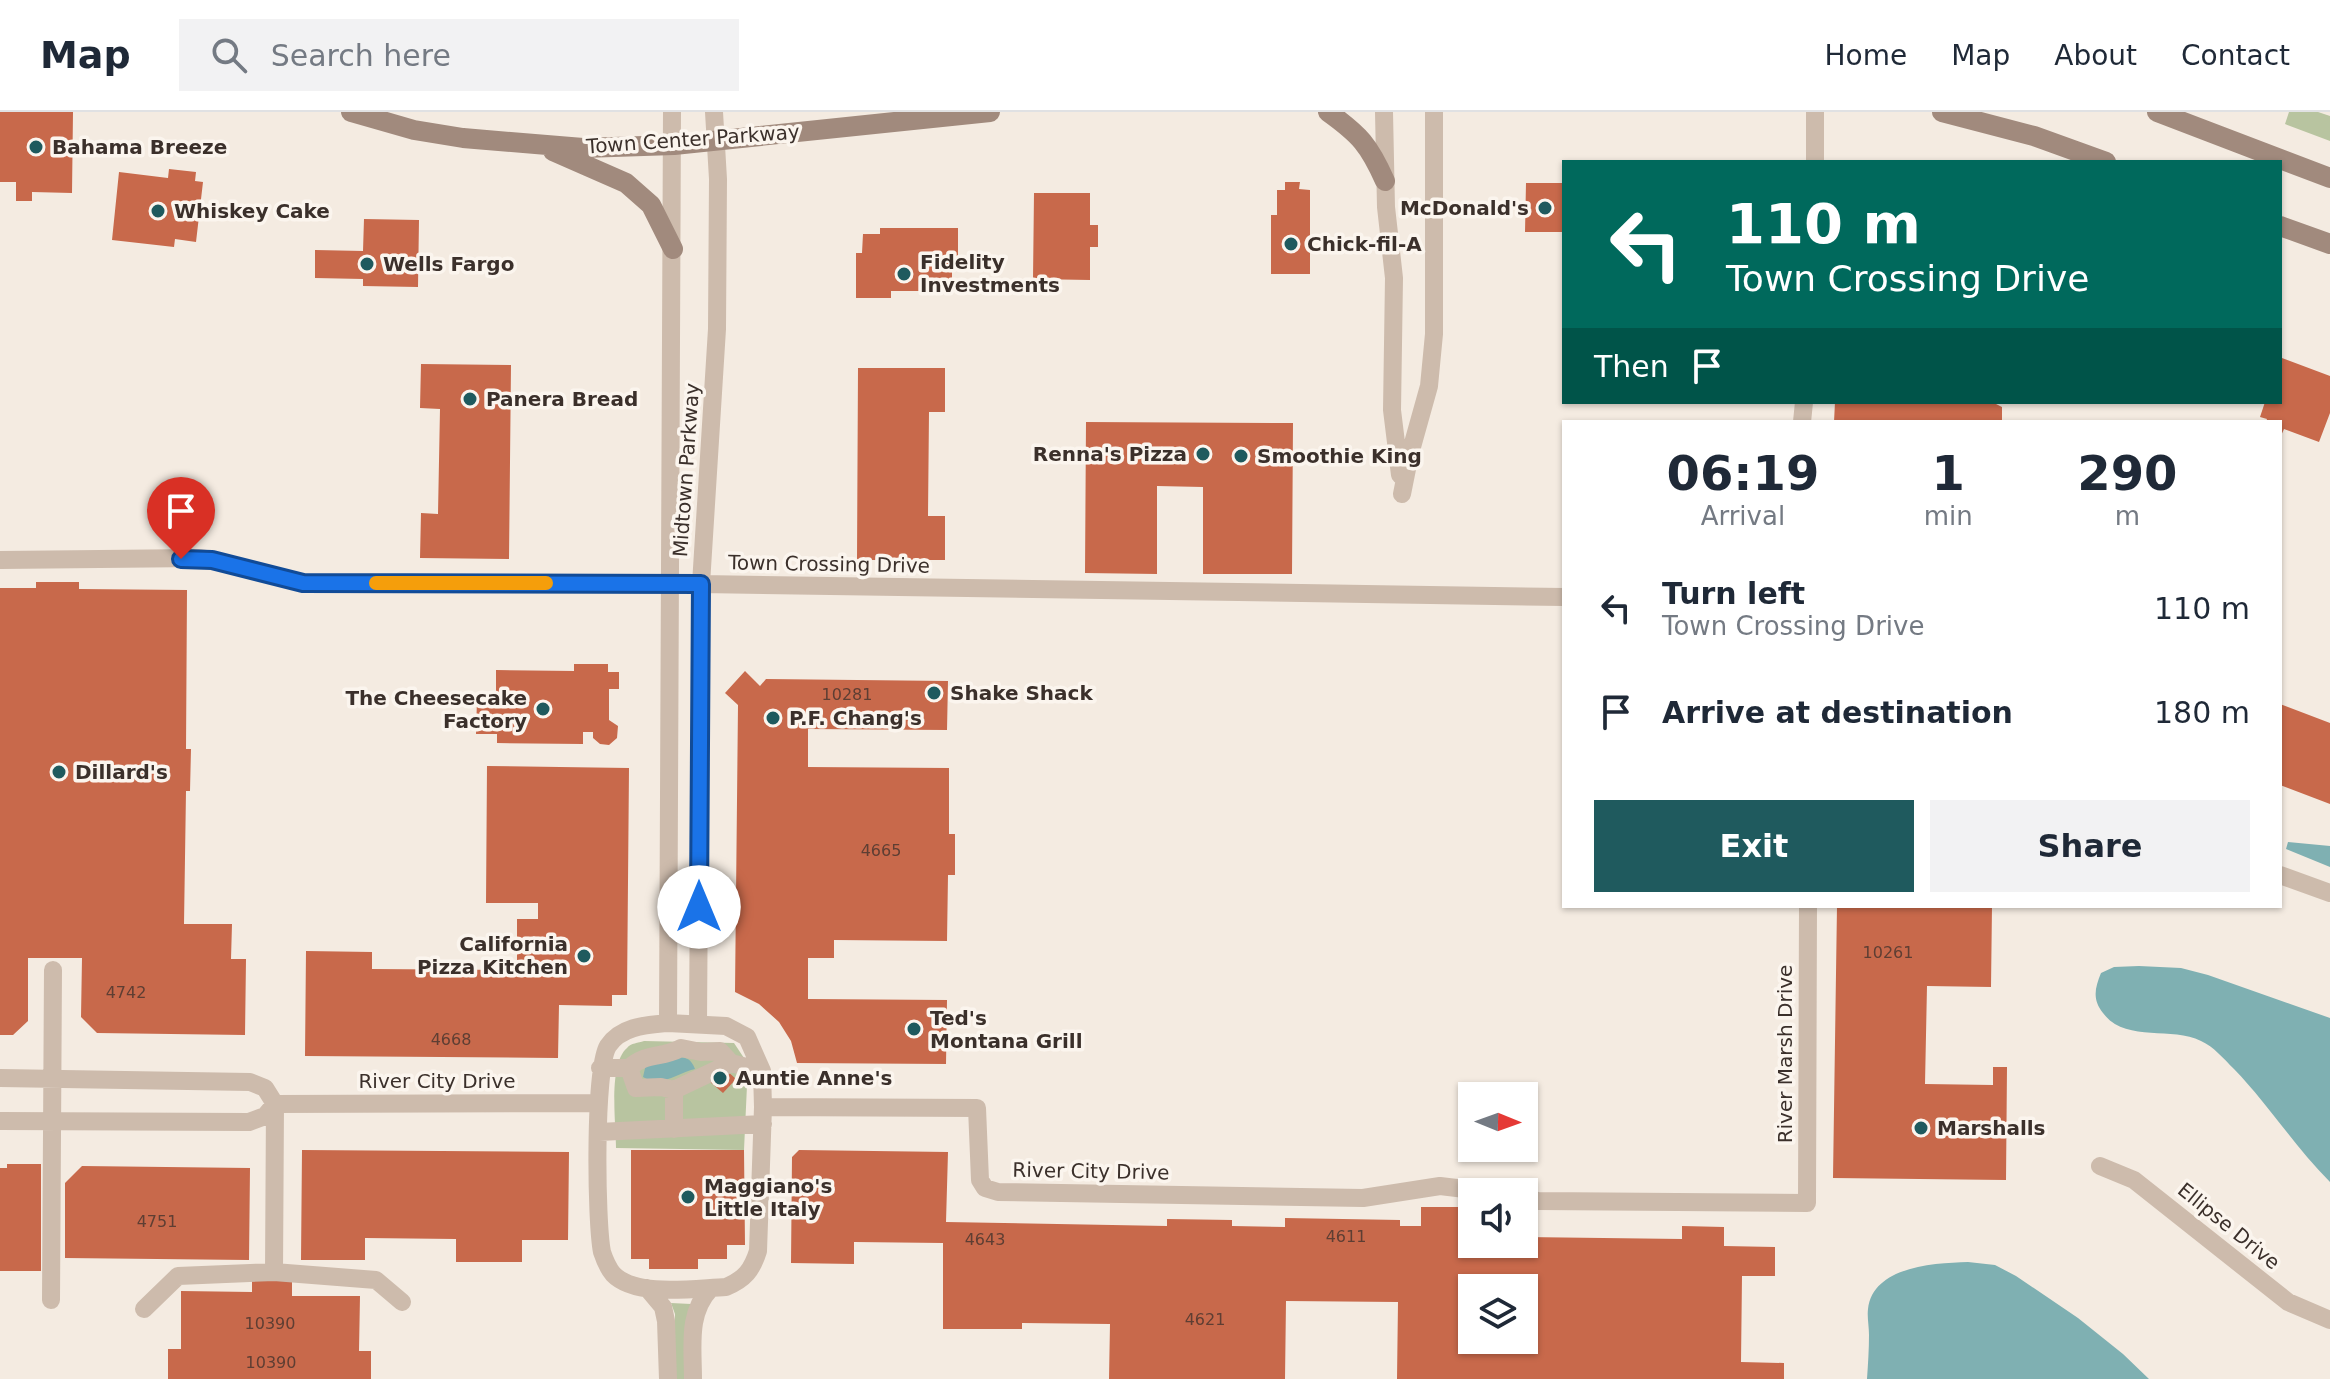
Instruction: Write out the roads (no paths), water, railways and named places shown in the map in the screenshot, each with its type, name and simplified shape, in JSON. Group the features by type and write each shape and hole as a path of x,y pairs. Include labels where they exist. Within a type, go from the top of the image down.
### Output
{"main road":[{"name":"Town Center Parkway","path":"351,112 414,130 463,138 583,148 674,145 990,112"},
{"path":"1328,112 1353,130 1371,149 1385,181"},
{"path":"1942,112 2034,136 2100,160"},
{"path":"2157,112 2330,178"},
{"path":"542,146 626,183 651,205 673,249"},
{"path":"2282,227 2330,244"}],"street":[{"name":"Midtown Parkway","path":"668,1023 672,112"},
{"name":"Midtown Parkway","path":"698,1023 701,584 717,329 717,140 714,112"},
{"path":"1384,112 1385,181 1394,278 1392,410 1402,494 1429,386 1434,334 1434,112"},
{"path":"1815,112 1815,160"},
{"name":"Town Crossing Drive","path":"0,560 199,558 303,583 701,584 1562,597"},
{"path":"2282,876 2330,893"},
{"name":"River Marsh Drive","path":"1538,1201 1807,1203 1808,908"},
{"path":"51,1300 53,970"},
{"path":"668,1023 698,1023 726,1026 747,1037 762,1071 758,1251 751,1270 738,1282 726,1287 647,1288 614,1274 603,1255 598,1103 600,1068 608,1046 622,1033 668,1023"},
{"path":"726,1026 726,1057"},
{"path":"633,1029 636,1088 668,1089 726,1057"},
{"path":"600,1068 668,1055 681,1048 726,1057 762,1071"},
{"path":"668,1055 668,1089 674,1129"},
{"path":"0,1078 250,1082 265,1088 275,1104 274,1272"},
{"name":"River City Drive","path":"0,1121 249,1122 265,1116 275,1104 598,1103"},
{"name":"River City Drive","path":"763,1116 977,1108 980,1180 985,1188 998,1192 1363,1198 1440,1186 1458,1188"},
{"path":"599,1132 674,1129 763,1116"},
{"name":"Ellipse Drive","path":"2100,1166 2134,1180 2288,1302 2330,1320"},
{"path":"144,1309 178,1276 274,1272 376,1280 402,1302"},
{"path":"647,1288 663,1307 668,1379"},
{"path":"693,1379 693,1320 696,1309 711,1288"}],"water":[{"path":"2288,842 2330,846 2330,867 2286,849"},
{"path":"2114,967 2181,968 2208,975 2330,1018 2330,1182 2246,1082 2210,1046 2189,1037 2123,1028 2103,1013 2096,993 2101,973"},
{"path":"676,1057 688,1059 695,1069 663,1080 643,1077 646,1064"},
{"path":"1968,1262 1995,1265 2016,1276 2078,1318 2149,1379 1867,1379 1868,1309 1872,1295 1881,1284 1893,1275 1923,1266"}],"place":[{"name":"Bahama Breeze","path":"36,147"},
{"name":"McDonald's","path":"1545,208"},
{"name":"Whiskey Cake","path":"158,211"},
{"name":"Chick-fil-A","path":"1291,244"},
{"name":"Wells Fargo","path":"367,264"},
{"name":"Fidelity Investments","path":"904,274"},
{"name":"Panera Bread","path":"470,399"},
{"name":"Renna's Pizza","path":"1203,454"},
{"name":"Smoothie King","path":"1241,456"},
{"name":"Shake Shack","path":"934,693"},
{"name":"The Cheesecake Factory","path":"543,709"},
{"name":"P.F. Chang's","path":"773,718"},
{"name":"Dillard's","path":"59,772"},
{"name":"California Pizza Kitchen","path":"584,956"},
{"name":"Ted's Montana Grill","path":"914,1029"},
{"name":"Auntie Anne's","path":"720,1078"},
{"name":"Marshalls","path":"1921,1128"},
{"name":"Maggiano's Little Italy","path":"688,1197"}]}
